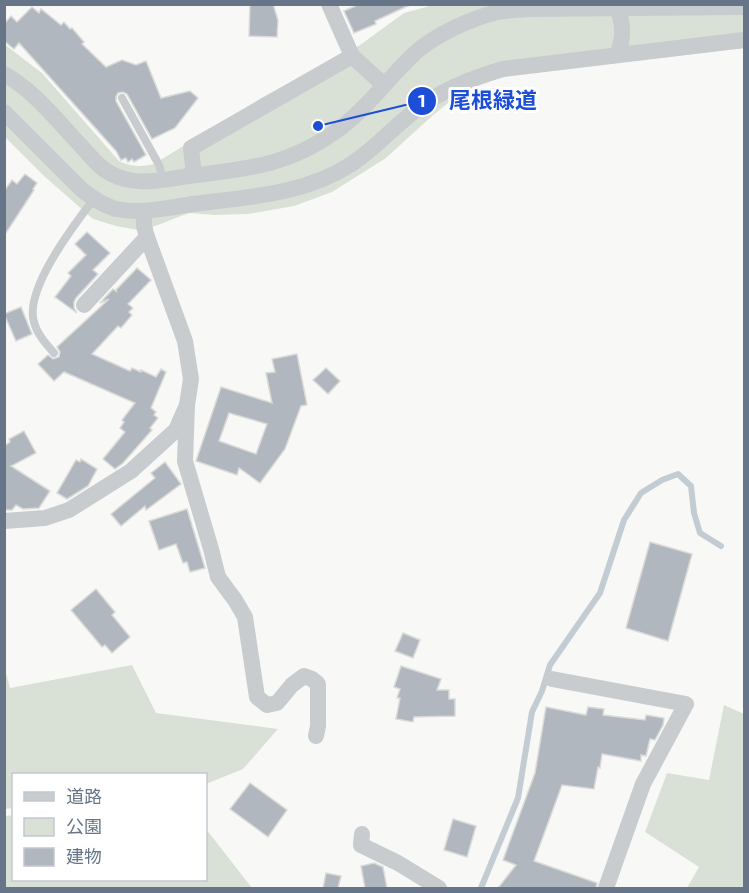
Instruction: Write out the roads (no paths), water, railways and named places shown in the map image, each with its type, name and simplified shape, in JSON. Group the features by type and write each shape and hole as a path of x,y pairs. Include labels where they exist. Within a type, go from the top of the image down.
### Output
{"street":[{"path":"329,4 352,56 384,85"},
{"path":"4,74 25,88 104,170 123,179 146,181 247,169 274,163 304,151 335,132 361,111 418,51 445,33 497,8 744,7"},
{"path":"617,8 621,17 622,37 617,55"},
{"path":"4,112 93,200 118,209 144,211 278,194 327,178 374,149 416,110 451,88 477,77 512,68 744,40"},
{"path":"194,175 191,148 352,56"},
{"path":"144,211 147,237 185,341 191,379 184,435 185,461 218,577 245,617 256,697 267,705 277,703 304,675 312,679 318,684 316,736"},
{"path":"84,305 147,237"},
{"path":"4,521 45,518 69,510 131,471 176,430 187,405"},
{"path":"552,679 686,704 643,784 606,888"},
{"path":"362,834 361,845 398,863 439,888"}],"lane":[{"path":"122,98 159,165 163,179"},
{"path":"54,353 41,338 33,322 32,307 50,263 93,200"}],"waterway":[{"path":"481,888 518,798 532,712 542,691 550,665 600,593 624,520 641,493 662,480 678,474 691,486 694,513 700,533 721,546"}],"place":[{"name":"尾根緑道","path":"318,126"}]}
